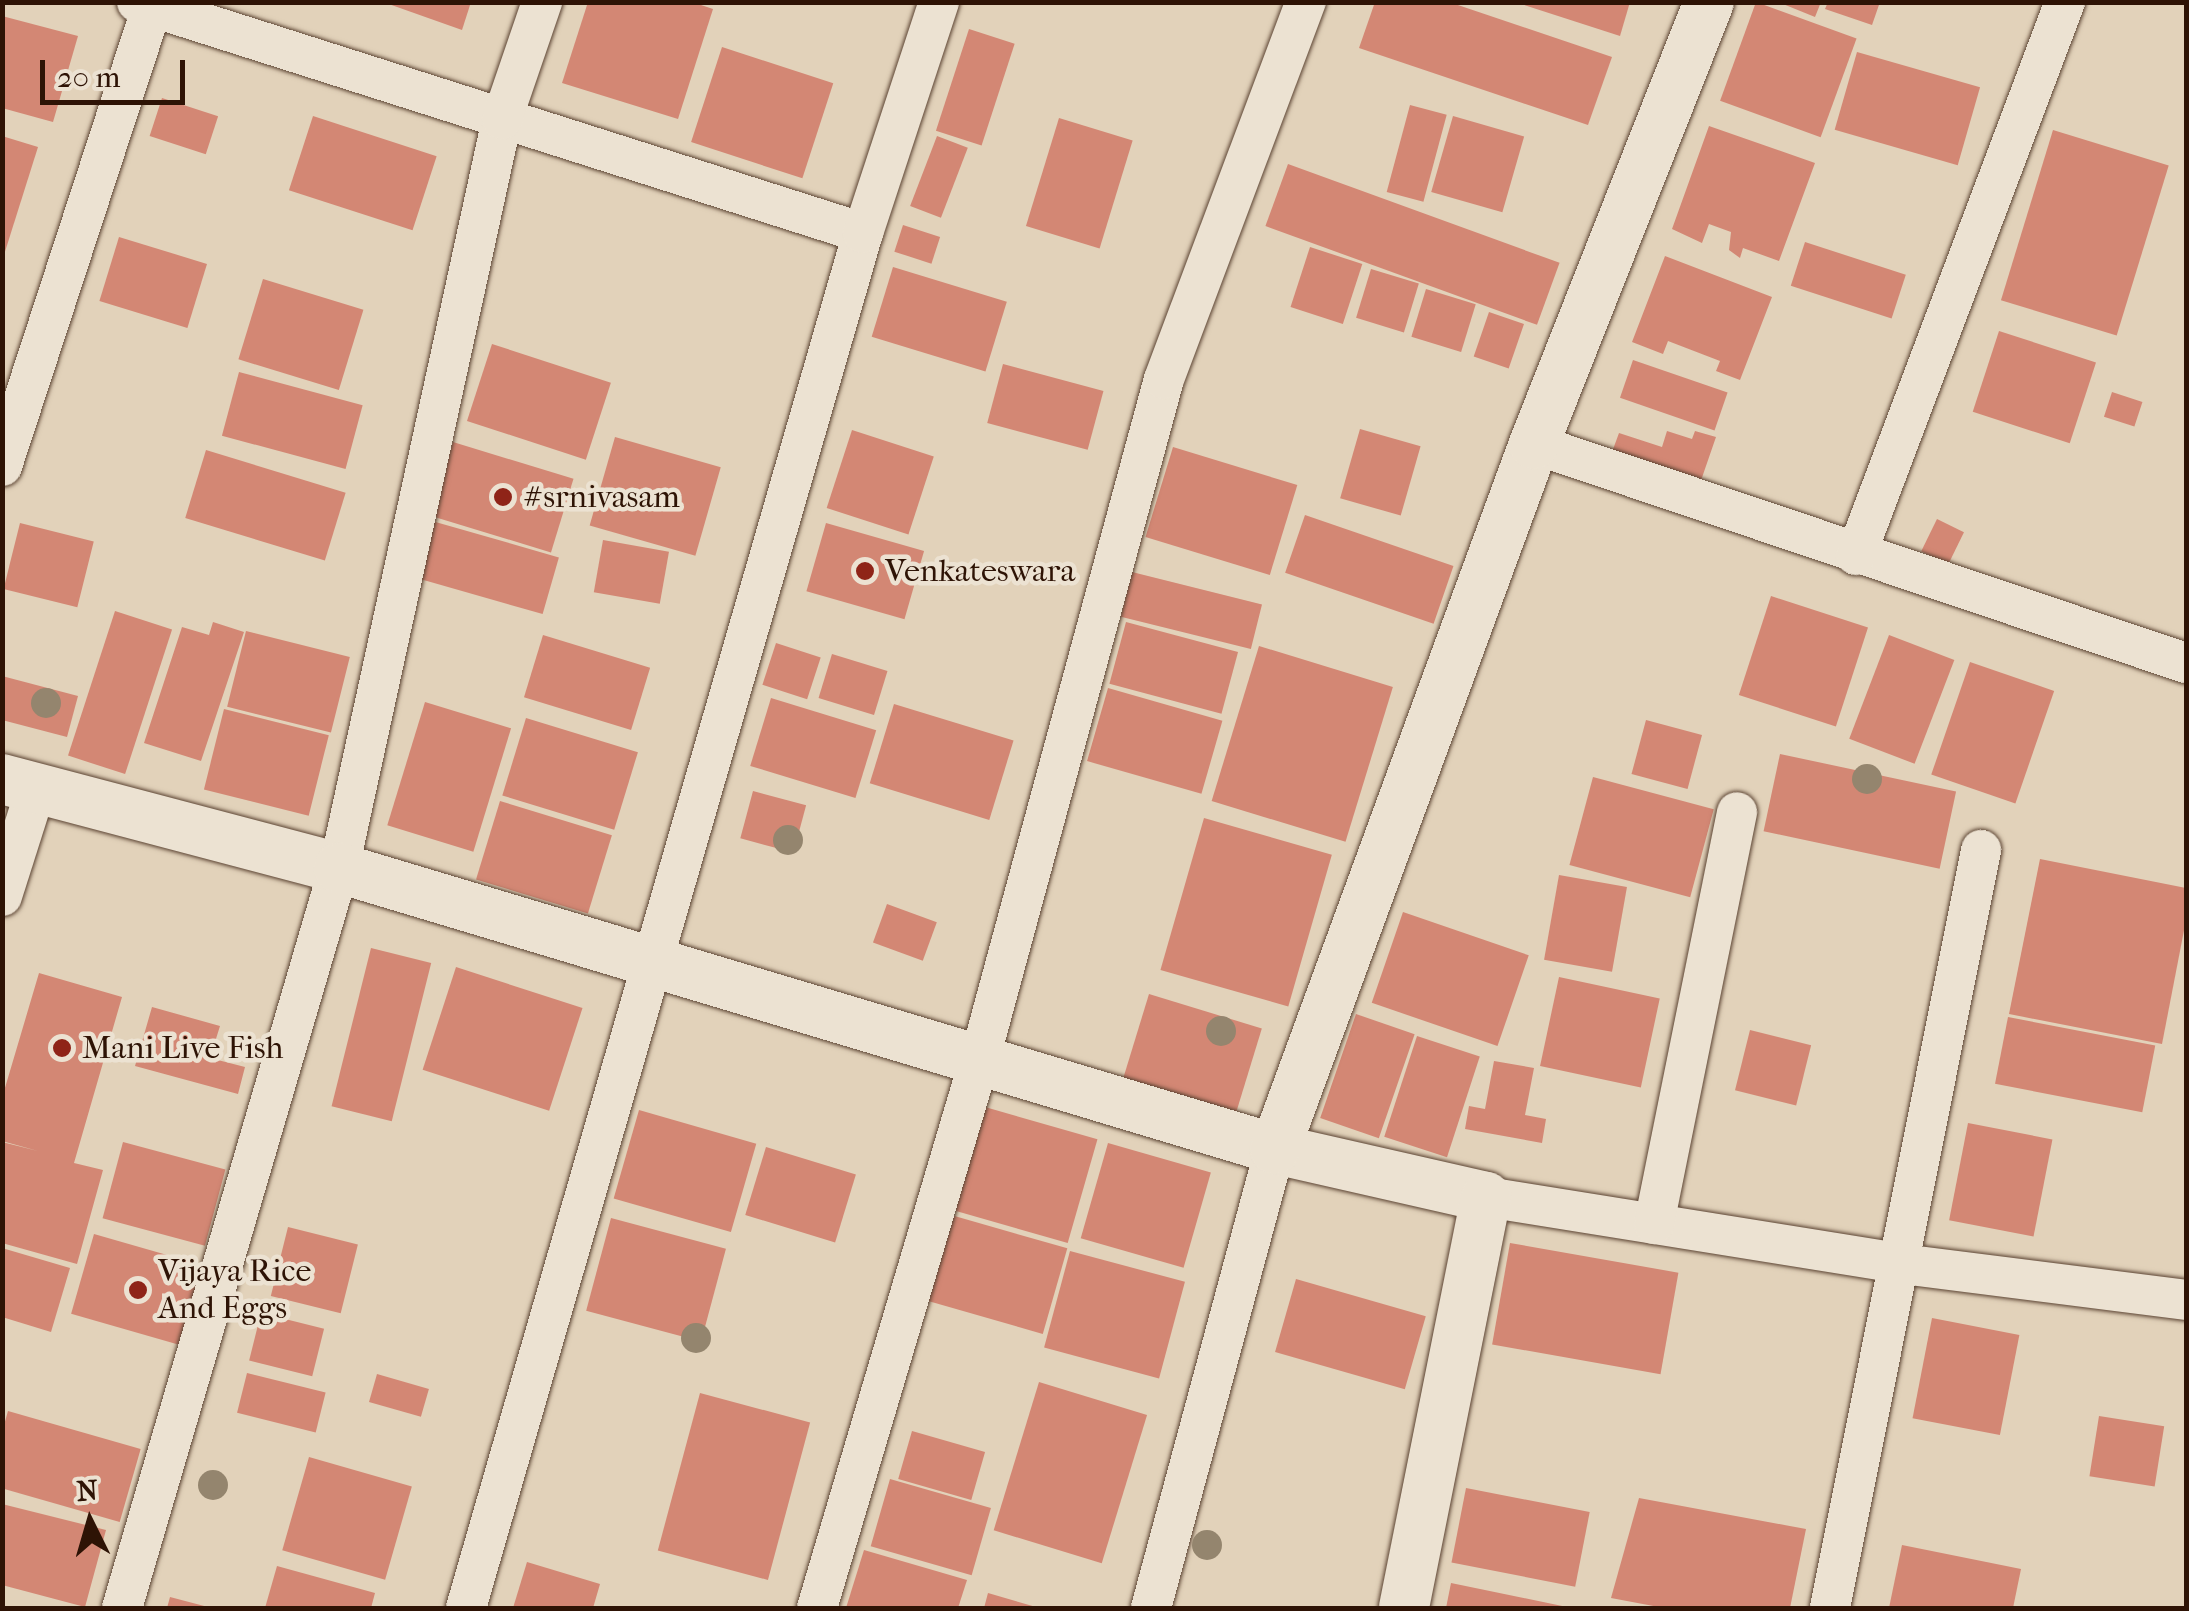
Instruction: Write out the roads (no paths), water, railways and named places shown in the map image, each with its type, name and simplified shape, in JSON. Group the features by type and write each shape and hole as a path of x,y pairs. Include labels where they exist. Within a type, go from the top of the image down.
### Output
{"street":[{"path":"122,1608 338,868 502,119 542,2"},
{"path":"466,1608 656,962 863,233 939,2"},
{"path":"817,1608 980,1058 1164,380 1306,2"},
{"path":"1151,1608 1275,1149 1534,444 1710,2"},
{"path":"1856,555 2064,2"},
{"path":"2,466 144,5 863,233"},
{"path":"1534,444 1856,555 2186,661"},
{"path":"2,896 19,784 338,868 1275,1149 1486,1197 1902,1264 2186,1300"},
{"path":"1654,1224 1738,812"},
{"path":"1830,1608 1902,1264 1981,850"},
{"path":"1404,1608 1486,1197"}],"place":[{"name":"#srnivasam","path":"503,497"},
{"name":"Venkateswara","path":"865,571"},
{"name":"Mani Live Fish","path":"62,1048"},
{"name":"Vijaya Rice And Eggs","path":"138,1290"}]}
